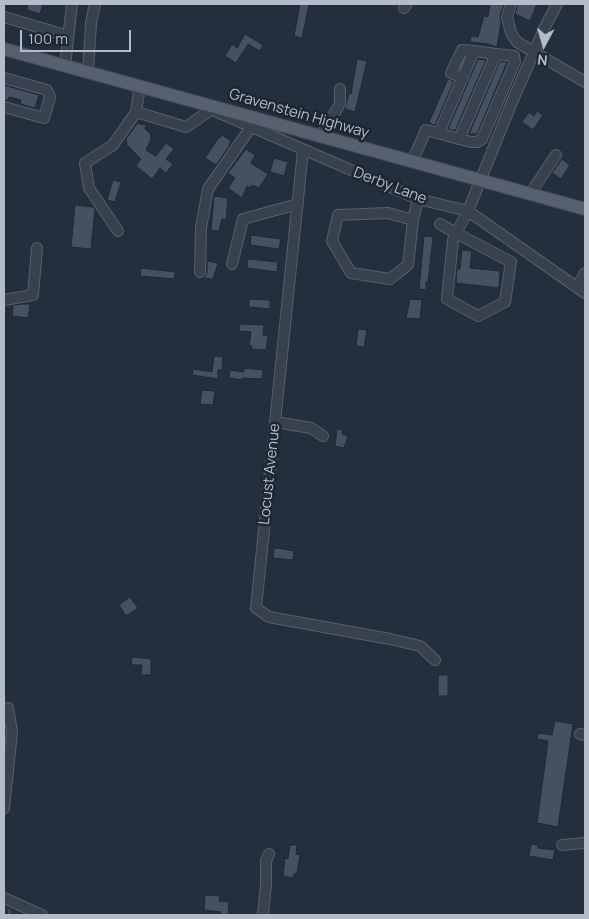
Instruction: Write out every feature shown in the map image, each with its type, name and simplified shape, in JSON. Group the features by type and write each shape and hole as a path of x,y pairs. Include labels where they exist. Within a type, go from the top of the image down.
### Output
{"main road":[{"name":"Gravenstein Highway","path":"4,49 585,209"}],"street":[{"path":"65,66 72,4"},
{"path":"88,72 95,4"},
{"path":"511,4 507,17 511,33 517,42 585,82"},
{"path":"440,224 456,233 511,262 505,302 478,316 447,299 453,240 456,233 468,211 534,51 557,4"},
{"path":"4,17 68,36"},
{"path":"412,162 426,130 472,142 482,139 515,62 514,56 462,50 451,73 463,78 439,133"},
{"path":"459,139 496,54"},
{"path":"4,78 47,90 50,97 44,118 4,107"},
{"path":"118,231 89,188 85,163 113,145 136,112 140,86"},
{"path":"320,136 340,104 340,89"},
{"path":"500,97 512,102"},
{"name":"Derby Lane","path":"182,98 418,199 468,211 581,290"},
{"path":"136,112 186,127 211,110"},
{"path":"200,272 201,228 208,189 251,127"},
{"name":"Locust Avenue","path":"303,150 256,608 269,617 420,646 435,660"},
{"path":"530,194 556,154"},
{"path":"413,220 388,213 338,215 332,241 351,273 390,279 408,265 413,220 418,199"},
{"path":"232,264 243,219 298,204"},
{"path":"4,300 33,295 37,248"},
{"path":"581,290 585,273"},
{"path":"275,422 311,428 323,436"},
{"path":"4,808 12,732 8,708"},
{"path":"562,845 585,843"},
{"path":"263,915 266,861 269,854"},
{"path":"4,898 42,915"}],"building":[{"path":"28,4 43,4 40,14 27,10"},
{"path":"300,4 309,4 302,38 294,36"},
{"path":"490,4 504,5 500,15 501,22 497,47 470,42 471,36 478,37 484,16 488,17"},
{"path":"518,4 537,4 530,21 515,14"},
{"path":"245,34 263,45 260,51 248,44 236,63 225,56 232,44 237,48"},
{"path":"357,59 367,61 355,112 345,109 349,93 351,94"},
{"path":"478,59 486,60 455,131 448,129"},
{"path":"500,61 507,62 477,134 469,134"},
{"path":"448,79 454,81 435,125 433,125 429,122"},
{"path":"4,85 39,95 35,108 20,104 21,100 9,97 7,101 4,100"},
{"path":"537,111 543,115 533,130 522,122 529,112 534,116"},
{"path":"139,121 139,124 146,125 145,129 150,133 151,139 146,150 156,156 166,143 174,149 166,159 173,164 166,173 160,168 152,179 136,166 141,159 127,145 126,139"},
{"path":"222,135 231,141 216,165 205,158"},
{"path":"246,149 255,155 251,163 268,174 259,188 252,185 250,188 247,186 242,198 228,188 235,178 228,173"},
{"path":"274,158 288,162 284,176 270,172"},
{"path":"562,159 570,165 561,179 552,173"},
{"path":"113,180 121,182 115,202 107,200"},
{"path":"214,196 228,198 226,220 222,219 219,231 211,230"},
{"path":"75,205 93,207 95,209 91,249 71,247"},
{"path":"251,235 281,239 279,249 250,245"},
{"path":"424,236 433,237 426,290 419,289"},
{"path":"462,250 472,251 470,268 500,271 499,288 456,283 457,269 460,269"},
{"path":"248,259 278,262 277,272 247,268"},
{"path":"207,261 218,263 213,279 204,278 207,273"},
{"path":"141,268 175,272 174,279 140,276"},
{"path":"249,299 270,300 270,309 249,307"},
{"path":"410,299 422,300 420,319 406,318"},
{"path":"30,304 28,318 12,316 13,305"},
{"path":"240,324 264,325 263,335 268,336 266,350 251,349 252,346 249,346 251,332 239,331"},
{"path":"358,329 367,330 364,347 356,346"},
{"path":"214,356 223,357 222,370 218,370 218,379 192,375 193,369 212,372"},
{"path":"244,368 263,370 262,379 242,378 242,380 229,378 230,370 244,372"},
{"path":"202,390 215,391 213,405 200,404"},
{"path":"337,429 343,430 342,434 348,436 344,448 335,446"},
{"path":"274,549 294,551 293,560 273,558"},
{"path":"130,597 138,608 126,616 119,605"},
{"path":"132,657 151,659 151,675 141,675 142,665 131,665"},
{"path":"438,675 448,675 448,696 438,696"},
{"path":"555,721 573,724 558,827 537,823 548,741 537,739 538,733 552,735"},
{"path":"531,844 538,845 538,848 555,850 553,860 529,856"},
{"path":"290,845 297,845 296,854 300,855 297,874 294,874 293,878 283,876 285,858 288,859"},
{"path":"205,895 220,896 219,901 229,902 228,915 221,915 221,912 204,910"}],"waterway":[{"path":"9,910 10,915"}]}
